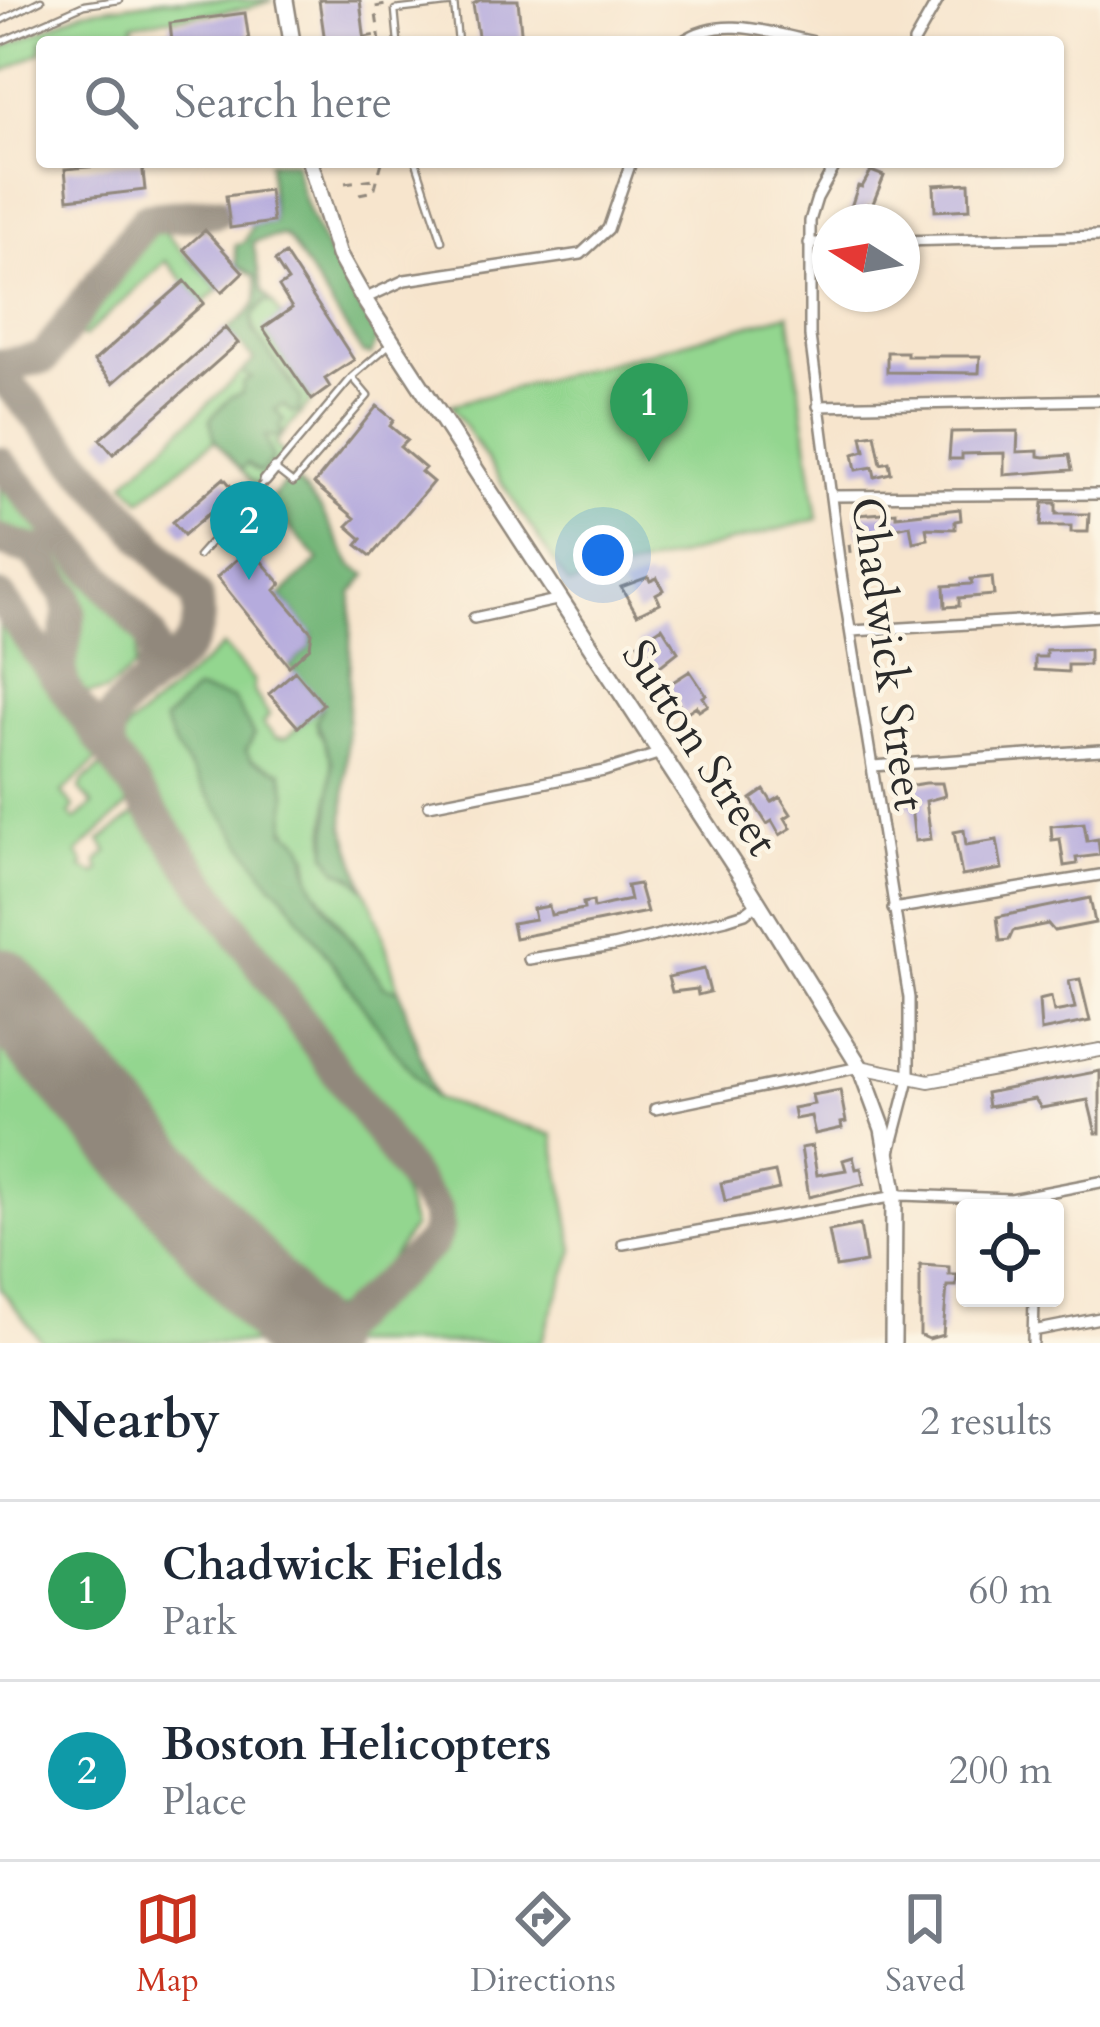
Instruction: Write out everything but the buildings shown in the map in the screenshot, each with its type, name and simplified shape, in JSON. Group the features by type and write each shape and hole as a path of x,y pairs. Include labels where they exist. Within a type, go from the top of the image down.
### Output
{"highway":[{"path":"285,0 291,36"},
{"name":"Sutton Street","path":"312,168 339,255 364,299 860,1066 889,1157 894,1196 893,1343"}],"street":[{"path":"917,36 938,0"},
{"path":"694,36 711,27 726,27 779,36"},
{"path":"364,299 405,280 581,254 608,229 629,168"},
{"name":"Chadwick Street","path":"834,168 817,198 809,243 811,336 851,631 909,998 909,1079 889,1157"},
{"path":"920,241 1100,236"},
{"path":"818,406 1100,400"},
{"path":"265,481 275,469"},
{"path":"832,496 1100,494"},
{"path":"474,619 561,599"},
{"path":"851,631 1100,616"},
{"path":"873,766 1100,750"},
{"path":"429,806 604,771 661,753"},
{"path":"893,909 1100,875"},
{"path":"529,959 613,946 727,919 758,903"},
{"path":"656,1109 860,1066 929,1081 1100,1050"},
{"path":"1042,1199 1100,1182"},
{"path":"623,1244 894,1196 963,1199"},
{"path":"1034,1307 1033,1337 1100,1318"}],"lane":[{"path":"0,21 41,0"},
{"path":"0,42 84,5 119,0"},
{"path":"394,0 397,36"},
{"path":"395,10 454,3 457,36"},
{"path":"418,168 442,241"},
{"path":"352,377 368,397 293,483 275,469 352,377 392,342"},
{"path":"199,556 265,481"}],"path":[{"path":"379,36 375,7 386,5"},
{"path":"359,194 373,192 380,168"},
{"path":"345,183 375,179"}],"green space":[{"path":"166,0 273,0 248,8 133,24 134,36 36,36 36,54 3,72 1,49 83,11"},
{"path":"269,168 296,168 317,230 378,338 371,355 363,354 283,235 253,242 262,291 272,302 264,302 252,317 253,330 301,399 298,412 283,405 275,409 284,421 279,426 282,432 277,437 265,436 273,459 260,473 247,463 241,470 215,440 210,419 231,397 242,393 243,383 252,378 242,372 254,360 227,330 255,303 257,287 255,276 237,265 235,246 245,241 252,225 273,222"},
{"path":"160,228 219,289 204,303 166,261 84,337 73,335 150,229"},
{"path":"265,302 272,302 281,316 264,329 312,400 275,444 286,456 255,486 241,470 246,463 255,471 268,451 265,436 279,426 275,409 283,405 293,384 254,327 252,317"},
{"path":"789,314 818,519 569,585 451,405"},
{"path":"242,372 252,378 242,393 210,419 215,440 141,500 125,482"},
{"path":"295,480 320,508 352,566 367,575 352,593 344,826 365,890 353,876 337,870 327,854 332,761 316,722 323,704 289,666 310,647 312,634 283,599 277,599 319,560 267,503 287,481"},
{"path":"0,484 138,644 134,668 105,692 85,693 68,679 82,599 39,539 0,530"},
{"path":"0,616 100,757 62,793 74,807 69,814 75,820 93,805 80,789 105,764 132,801 77,853 82,868 95,874 100,870 97,862 108,852 100,841 139,811 401,1189 413,1227 371,1281 343,1304 314,1311 0,947"},
{"path":"223,646 254,681 254,692 269,715 263,724 276,738 286,738 323,704 317,730 331,757 332,772 327,850 333,863 355,879 371,901 399,990 385,988 310,881 309,856 286,824 282,772 251,760 233,700 272,885 282,892 395,1051 435,1099 553,1135 574,1250 541,1343 336,1343 437,1253 446,1220 432,1189 123,756 122,739 129,727"},
{"path":"196,690 233,699 254,735 246,751 252,760 282,772 287,795 285,831 301,842 313,885 338,924 385,987 399,990 435,1099 395,1051 282,892 272,885 176,749 164,721"},
{"path":"0,1034 266,1343 43,1343 0,1288"}],"taxiway":[{"path":"0,365 44,358 146,219 216,212"},
{"path":"0,374 196,596 198,623 189,645 118,710 109,729 111,753"},
{"path":"0,463 149,634 156,658 146,685"},
{"path":"0,540 35,551 66,594 70,612 60,670 64,687"},
{"path":"0,598 437,1213 432,1243 319,1343"}],"runway":[{"path":"0,988 306,1343"}],"place":[{"name":"Chadwick Fields","path":"649,462"},
{"name":"Boston Helicopters","path":"249,580"}]}
